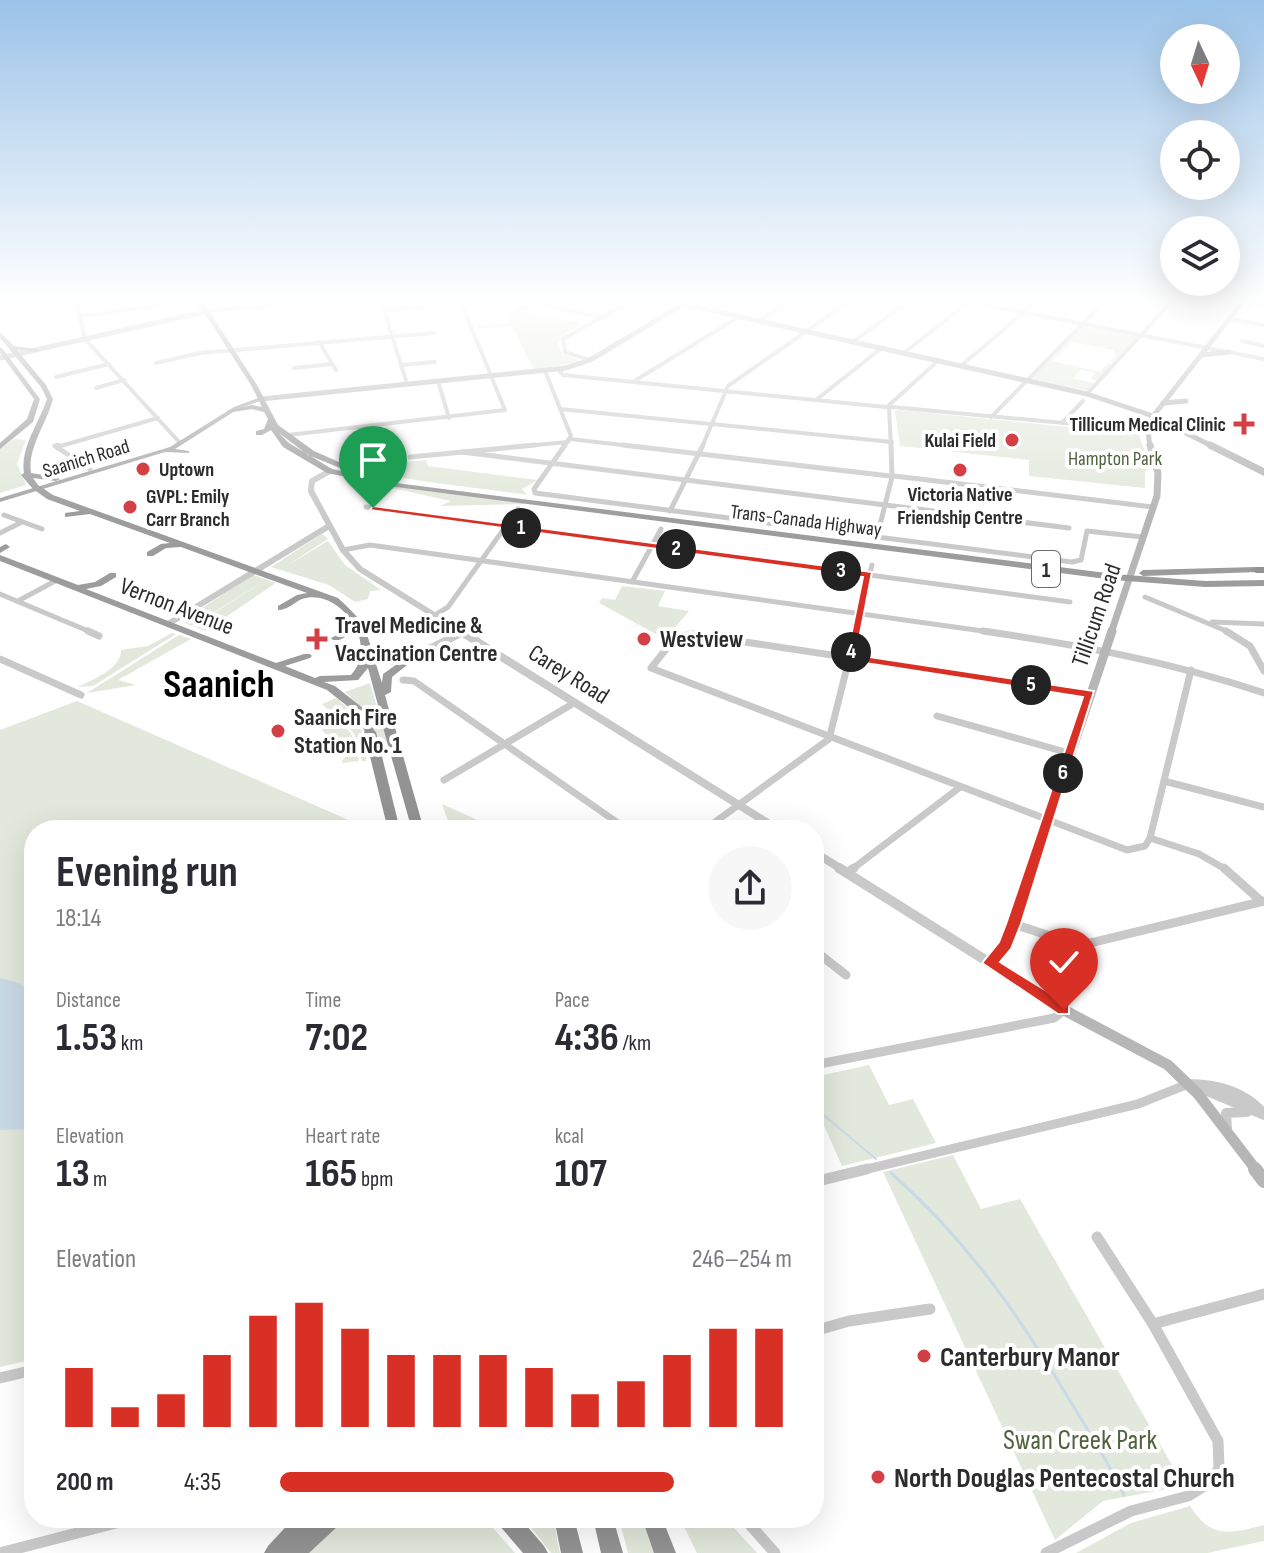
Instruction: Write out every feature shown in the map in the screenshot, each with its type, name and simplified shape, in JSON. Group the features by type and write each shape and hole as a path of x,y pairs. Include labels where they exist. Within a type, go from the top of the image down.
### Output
{"highway":[{"path":"0,447 30,420 37,399 19,372"},
{"path":"33,372 50,399 22,457 24,475 34,487 61,501 324,594 348,611 359,624 368,651 415,820"},
{"name":"1","path":"245,372 267,410 274,431 292,451 330,471"},
{"path":"229,412 252,407 267,410"},
{"name":"1","path":"273,423 288,435"},
{"path":"259,433 273,423"},
{"name":"Trans-Canada Highway","path":"288,435 311,453 367,473 496,493 1131,575 1260,570"},
{"path":"11,438 31,439"},
{"name":"Trans-Canada Highway","path":"330,471 396,485 1205,584 1264,583"},
{"path":"24,475 56,481 50,492 61,501"},
{"path":"68,515 92,512"},
{"path":"150,554 164,546 185,544"},
{"name":"Vernon Avenue","path":"0,558 195,634 222,640 339,692 360,711 370,732"},
{"path":"76,588 98,584 113,575"},
{"path":"281,608 300,597 324,594"},
{"path":"336,638 359,624"},
{"path":"368,651 388,662 411,658"},
{"path":"307,678 333,681 354,678 364,666 368,651"},
{"path":"275,665 293,663 307,656"},
{"path":"388,724 385,682 411,658"},
{"path":"370,732 392,820"},
{"path":"275,1553 299,1528"},
{"path":"293,1553 321,1528"},
{"path":"515,1528 537,1553"},
{"path":"566,1528 572,1553"},
{"path":"606,1528 612,1553"},
{"path":"656,1528 665,1553"}],"main road":[{"path":"261,399 530,372"},
{"path":"993,372 1087,394 1151,418 1264,472"},
{"name":"Tillicum Road","path":"990,963 1005,945 1014,924 1153,507 1159,467 1147,433 1151,418 1187,372"},
{"path":"1025,380 1151,418 1264,472"},
{"path":"1163,403 1186,401 1172,391"},
{"name":"Saanich Road","path":"0,498 158,452 180,443 229,412 261,399"},
{"path":"1147,433 1159,429 1173,431"},
{"name":"Saanich Road","path":"56,481 180,443"},
{"path":"158,452 187,452"},
{"path":"990,963 1064,1010 1141,1048 1188,1084 1264,1181"}],"street":[{"path":"56,377 74,372"},
{"path":"117,372 180,443"},
{"path":"403,372 407,384"},
{"path":"288,435 505,410 492,372"},
{"path":"546,372 569,440"},
{"path":"567,372 1130,429"},
{"path":"634,381 648,372"},
{"path":"670,511 714,424 727,390 731,383 746,372"},
{"path":"817,399 851,372"},
{"path":"888,406 925,372"},
{"path":"991,417 1033,372"},
{"path":"1087,394 1107,372"},
{"path":"96,388 124,380"},
{"path":"438,381 449,418"},
{"path":"1062,423 1083,401"},
{"path":"877,537 892,475 888,406"},
{"path":"560,409 892,442"},
{"path":"90,469 55,446 158,418"},
{"path":"569,440 534,492 1072,562 1081,560 1084,533 1087,531 1142,537"},
{"path":"410,457 569,440 1153,507"},
{"path":"462,452 1069,528"},
{"name":"Carey Road","path":"330,471 314,479 310,487 341,547 360,569 763,820"},
{"path":"366,507 1070,602"},
{"path":"435,615 448,607 518,509"},
{"path":"4,515 42,529"},
{"path":"0,533 22,522"},
{"path":"172,625 256,569 330,528"},
{"path":"632,582 661,529"},
{"path":"341,547 370,545 1106,650 1191,670 1264,693"},
{"path":"717,820 829,739 872,565"},
{"path":"18,601 57,580"},
{"path":"0,594 99,636"},
{"path":"1145,597 1210,622 1250,646 1264,671"},
{"path":"1210,622 1264,624"},
{"path":"411,658 461,633"},
{"path":"1090,694 692,634 679,636 651,668 1046,822 1127,850 1145,846 1150,838 1191,670"},
{"path":"0,659 81,695"},
{"path":"403,680 414,681 614,820"},
{"path":"444,780 574,703"},
{"path":"937,716 1069,753"},
{"path":"1164,781 1264,807"},
{"path":"847,873 959,788"},
{"path":"1150,838 1213,858 1231,870 1263,901"},
{"path":"824,858 990,963"},
{"path":"1014,924 1059,939 1090,943 1263,901"},
{"path":"824,958 846,975"},
{"path":"824,1063 1054,1018 1064,1010"},
{"path":"824,1180 1138,1104 1188,1084 1264,1115"},
{"path":"1233,1140 1225,1121 1226,1113 1240,1110 1264,1115"},
{"path":"1046,1553 1131,1511 1188,1496 1214,1480 1219,1467 1218,1441 1153,1324 1097,1237"},
{"path":"1153,1324 1264,1294"},
{"path":"824,1328 849,1321 930,1309"},
{"path":"0,1378 24,1372"},
{"path":"0,1553 96,1528"},
{"path":"753,1528 775,1553"}],"green space":[{"path":"1038,372 1079,372 1073,378 1094,383 1089,391 1032,379"},
{"path":"1093,372 1105,372 1097,382 1091,378 1095,373"},
{"name":"Hampton Park","path":"895,411 1139,434 1150,468 1145,472 1145,488 1029,476 1029,460 900,446"},
{"path":"14,439 26,440 17,464 26,485 0,493 0,449"},
{"path":"355,457 368,470 368,461 386,464 426,460 428,466 538,480 522,489 527,495 413,480 369,471 347,465 349,458"},
{"path":"373,483 526,504 440,506 451,501 378,485 374,503 369,503"},
{"path":"322,534 328,539 283,568 328,541 345,565 381,590 370,591 368,599 355,602 329,585 271,567"},
{"path":"253,575 276,583 205,631 193,626 263,582 191,626 182,621"},
{"path":"622,586 665,591 658,606 689,611 665,639 599,603 602,598 615,600"},
{"path":"172,633 176,634 93,686 77,687 112,668 121,650 148,646"},
{"path":"179,635 191,639 118,680 136,685 87,693"},
{"path":"370,683 387,742 381,745 366,713 345,692"},
{"path":"336,698 359,725 365,743 366,761 362,761 354,733 322,704"},
{"path":"77,701 348,820 24,820 24,1361 0,1367 0,730"},
{"path":"330,714 351,733 359,761 341,763 346,756 325,739 328,737 320,727 327,723 325,718"},
{"path":"442,804 478,820 448,820"},
{"path":"869,1065 889,1105 913,1099 936,1143 842,1166 824,1126 824,1075"},
{"name":"Swan Creek Park","path":"953,1155 981,1209 1020,1199 1184,1486 1103,1501 1055,1540 883,1172"},
{"path":"1190,1506 1198,1517 1214,1529 1231,1532 1264,1525 1264,1541 1208,1553 1076,1553 1131,1523"},
{"path":"329,1528 493,1528 515,1553 300,1553"},
{"path":"532,1528 555,1528 560,1553 551,1553"},
{"path":"622,1528 648,1528 657,1553 628,1553"},
{"path":"685,1528 734,1528 757,1553 697,1553"}],"water":[{"path":"0,978 24,987 24,1129 0,1130"}],"waterway":[{"path":"824,1115 876,1159"},
{"path":"891,1173 967,1251 1010,1308 1105,1458 1124,1495"}],"place":[{"name":"Tillicum Medical Clinic","path":"1244,424"},
{"name":"Kulai Field","path":"1012,440"},
{"name":"Uptown","path":"143,469"},
{"name":"Victoria Native Friendship Centre","path":"960,470"},
{"name":"GVPL: Emily Carr Branch","path":"130,507"},
{"name":"Travel Medicine & Vaccination Centre","path":"317,639"},
{"name":"Westview","path":"644,639"},
{"name":"Saanich Fire Station No. 1","path":"278,731"},
{"name":"Canterbury Manor","path":"924,1356"},
{"name":"North Douglas Pentecostal Church","path":"878,1477"}],"district":[{"name":"Saanich","path":"219,683"}],"route":[{"path":"373,508 868,574 850,658 1090,694 1014,924 1005,945 990,963 1064,1010"}]}
